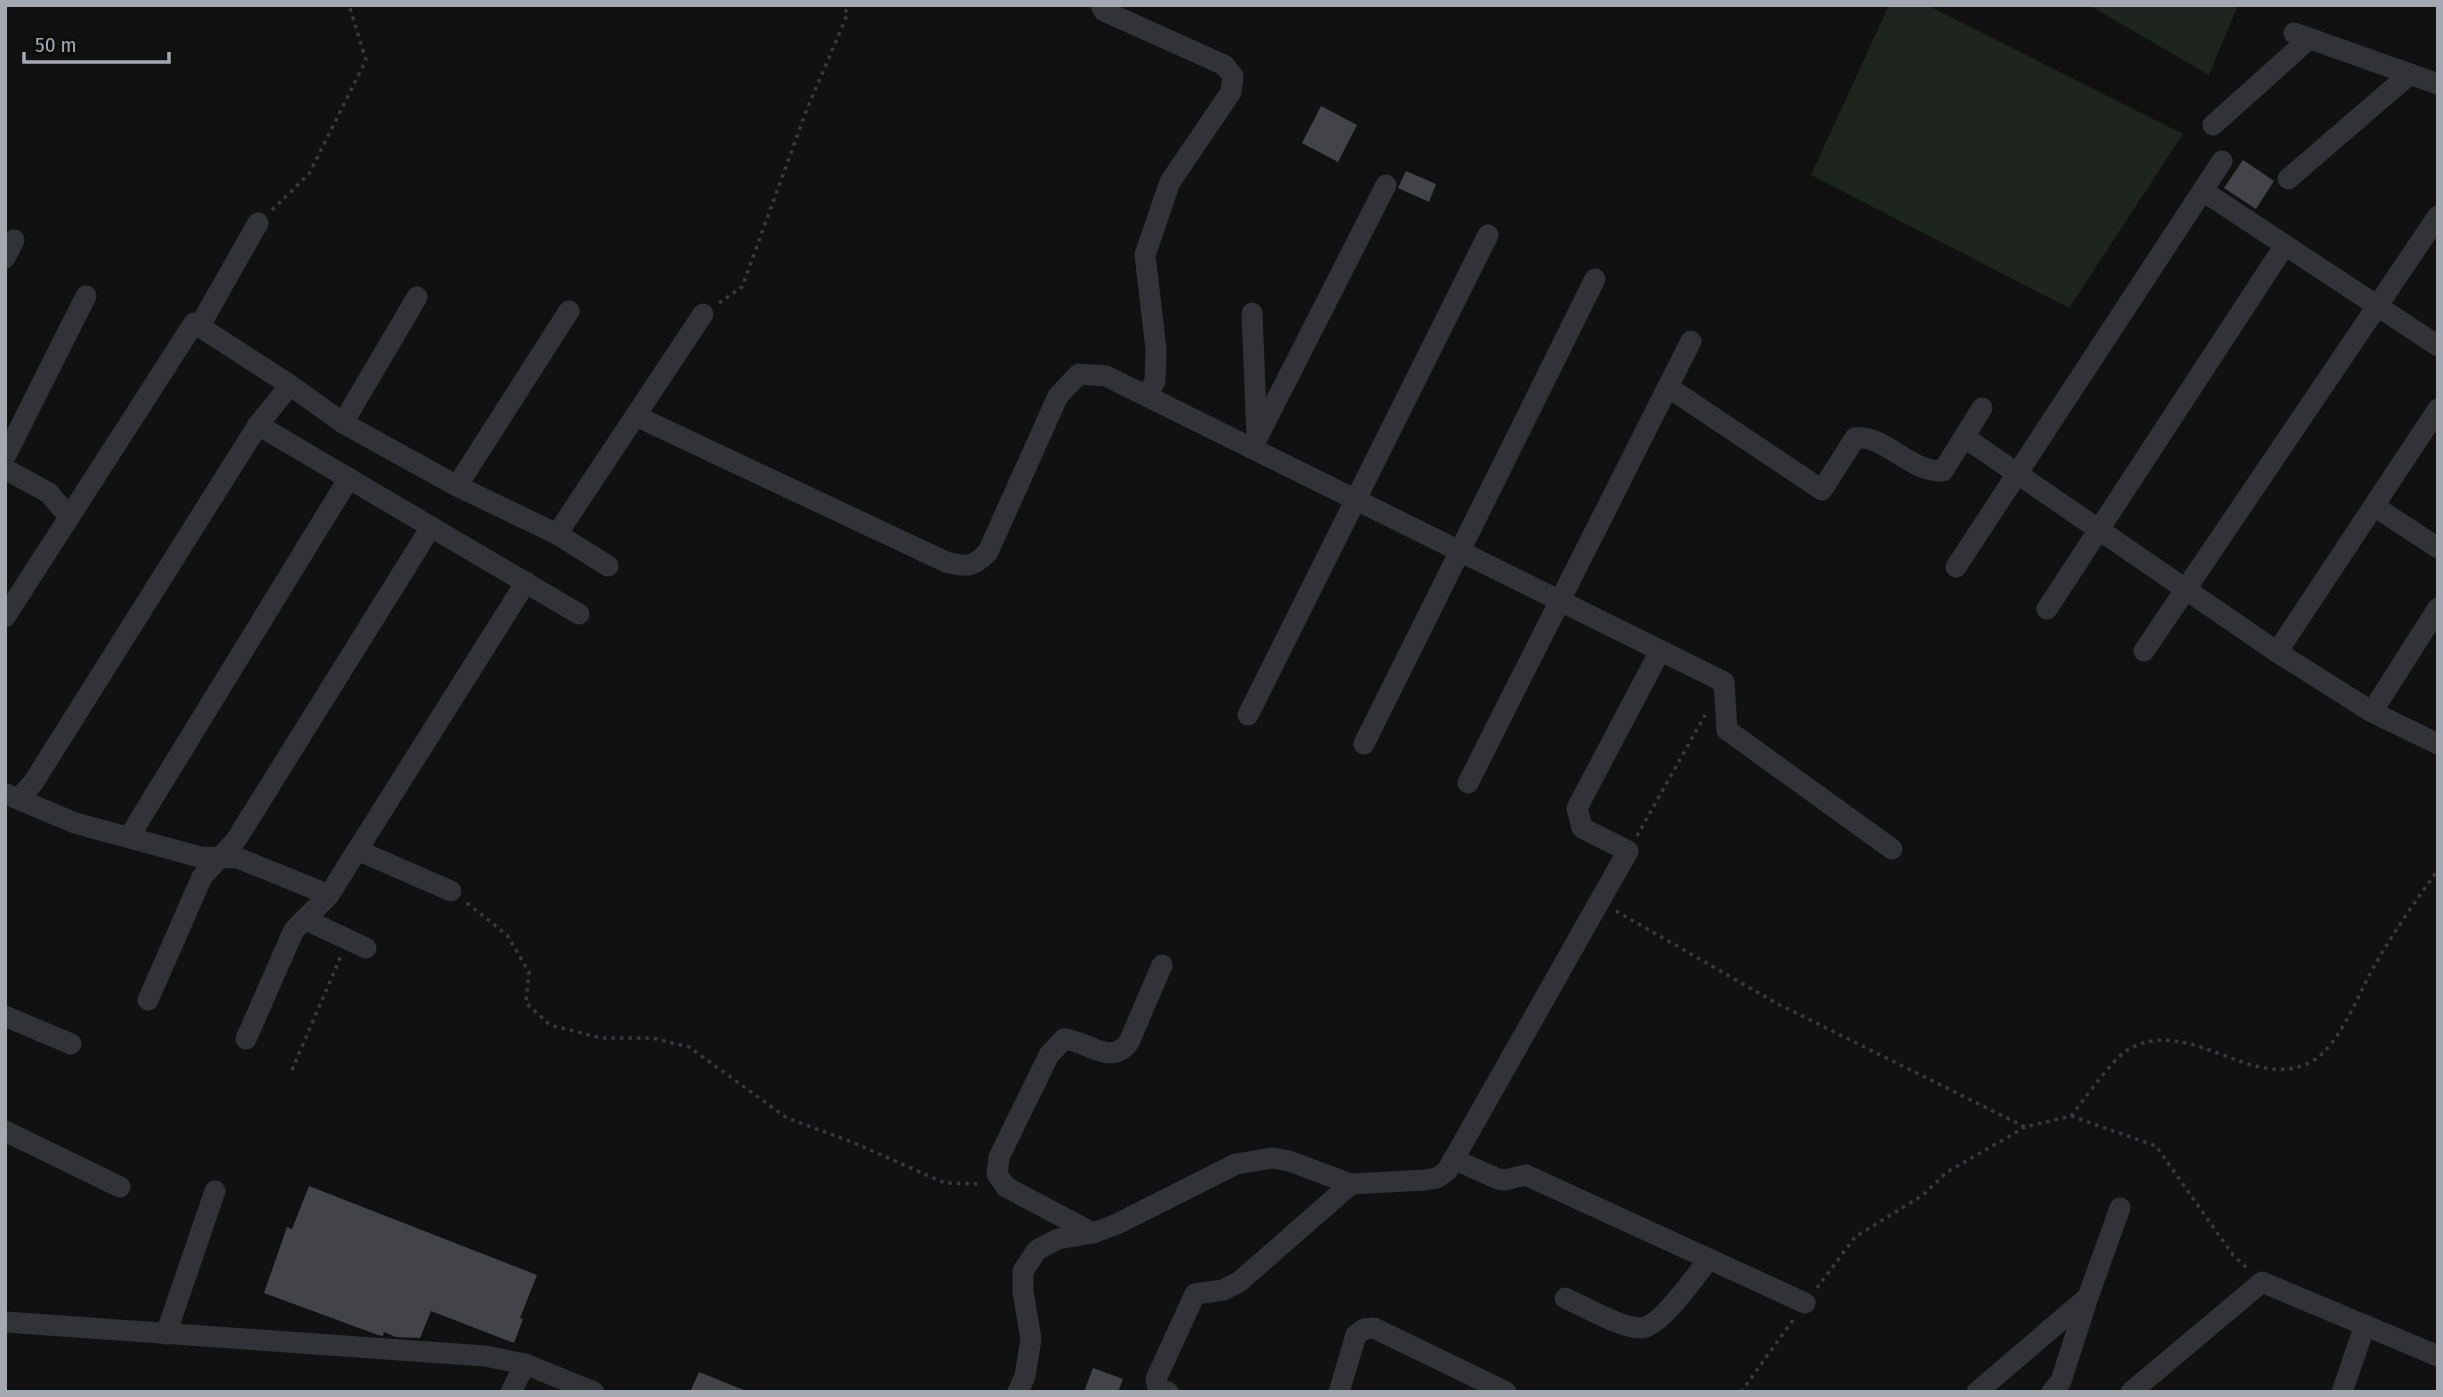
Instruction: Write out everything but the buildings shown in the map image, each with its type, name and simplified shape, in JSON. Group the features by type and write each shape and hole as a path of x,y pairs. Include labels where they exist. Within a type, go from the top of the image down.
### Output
{"street":[{"path":"1101,5 1104,11 1224,65 1233,76 1231,92 1170,182 1145,255 1156,349 1154,381 1147,395"},
{"path":"2213,125 2301,36 2438,84"},
{"path":"2288,179 2410,74"},
{"path":"1956,567 2222,161"},
{"path":"1254,443 1386,185"},
{"path":"2203,191 2438,346"},
{"path":"2144,651 2438,216"},
{"path":"199,327 258,223"},
{"path":"1248,715 1488,236"},
{"path":"2046,609 2285,245"},
{"path":"1364,744 1595,279"},
{"path":"5,457 86,296"},
{"path":"343,423 417,297"},
{"path":"457,486 569,311"},
{"path":"1252,313 1254,443"},
{"path":"557,534 703,314"},
{"path":"5,617 194,323 343,423 457,486 557,534 608,566"},
{"path":"1468,783 1691,341"},
{"path":"636,415 946,562 962,566 977,563 988,552 1058,396 1079,374 1106,376 1254,443 1355,499 1724,682 1727,730 1892,849"},
{"path":"12,796 33,783 258,425 290,385"},
{"path":"1668,387 1822,490 1855,438 1868,437 1928,471 1943,471 1982,408"},
{"path":"2277,652 2438,409"},
{"path":"258,425 579,614"},
{"path":"1964,437 2277,652 2372,712 2438,744"},
{"path":"5,469 49,493 69,517"},
{"path":"129,837 349,478"},
{"path":"2374,506 2438,548"},
{"path":"148,1000 202,877 236,840 430,527"},
{"path":"246,1039 293,930 329,895 526,582"},
{"path":"2372,712 2438,607"},
{"path":"1018,1392 1025,1376 1031,1339 1023,1292 1023,1271 1037,1250 1058,1239 1093,1233 1116,1224 1236,1164 1253,1160 1272,1158 1289,1161 1351,1184 1437,1178 1447,1171 1628,851 1582,828 1577,808 1660,651"},
{"path":"12,796 75,823 200,857 237,858 329,895"},
{"path":"357,850 451,891"},
{"path":"304,919 357,944"},
{"path":"1093,1233 1006,1187 997,1174 999,1157 1049,1055 1064,1039 1075,1040 1104,1053 1122,1051 1129,1042 1162,965"},
{"path":"5,1016 71,1044"},
{"path":"5,1131 120,1187"},
{"path":"1453,1160 1498,1179 1526,1175 1805,1303"},
{"path":"1168,1392 1158,1388 1156,1379 1195,1294 1223,1290 1239,1282 1351,1184"},
{"path":"166,1334 215,1191"},
{"path":"2052,1392 2061,1381 2120,1208"},
{"path":"1565,1298 1622,1323 1643,1328 1657,1321 1709,1259"},
{"path":"2131,1392 2262,1282 2438,1356"},
{"path":"1977,1392 2088,1297"},
{"path":"5,1322 485,1356 525,1364 594,1392"},
{"path":"2342,1392 2365,1325"},
{"path":"1339,1392 1356,1335 1364,1329 1374,1328 1506,1392"},
{"path":"511,1392 525,1364"}],"path":[{"path":"258,223 309,174 366,60 349,5"},
{"path":"703,314 742,287 807,109 848,13 841,5"},
{"path":"1628,851 1724,682"},
{"path":"2071,1116 2125,1051 2157,1039 2186,1042 2250,1065 2286,1071 2314,1060 2334,1039 2376,962 2438,870"},
{"path":"451,891 507,935 529,972 526,1003 550,1025 601,1038 652,1038 689,1047 787,1118 852,1142 946,1183 986,1184 997,1174"},
{"path":"1599,901 1778,1004 2025,1127"},
{"path":"292,1070 357,944"},
{"path":"1741,1392 1855,1237 1923,1195 1947,1172 2025,1127 2071,1116 2156,1146 2233,1255 2262,1282"}],"shaded area":[{"path":"1889,5 1927,5 2183,134 2069,308 1811,175"},
{"path":"2089,5 2238,5 2209,75"}]}
